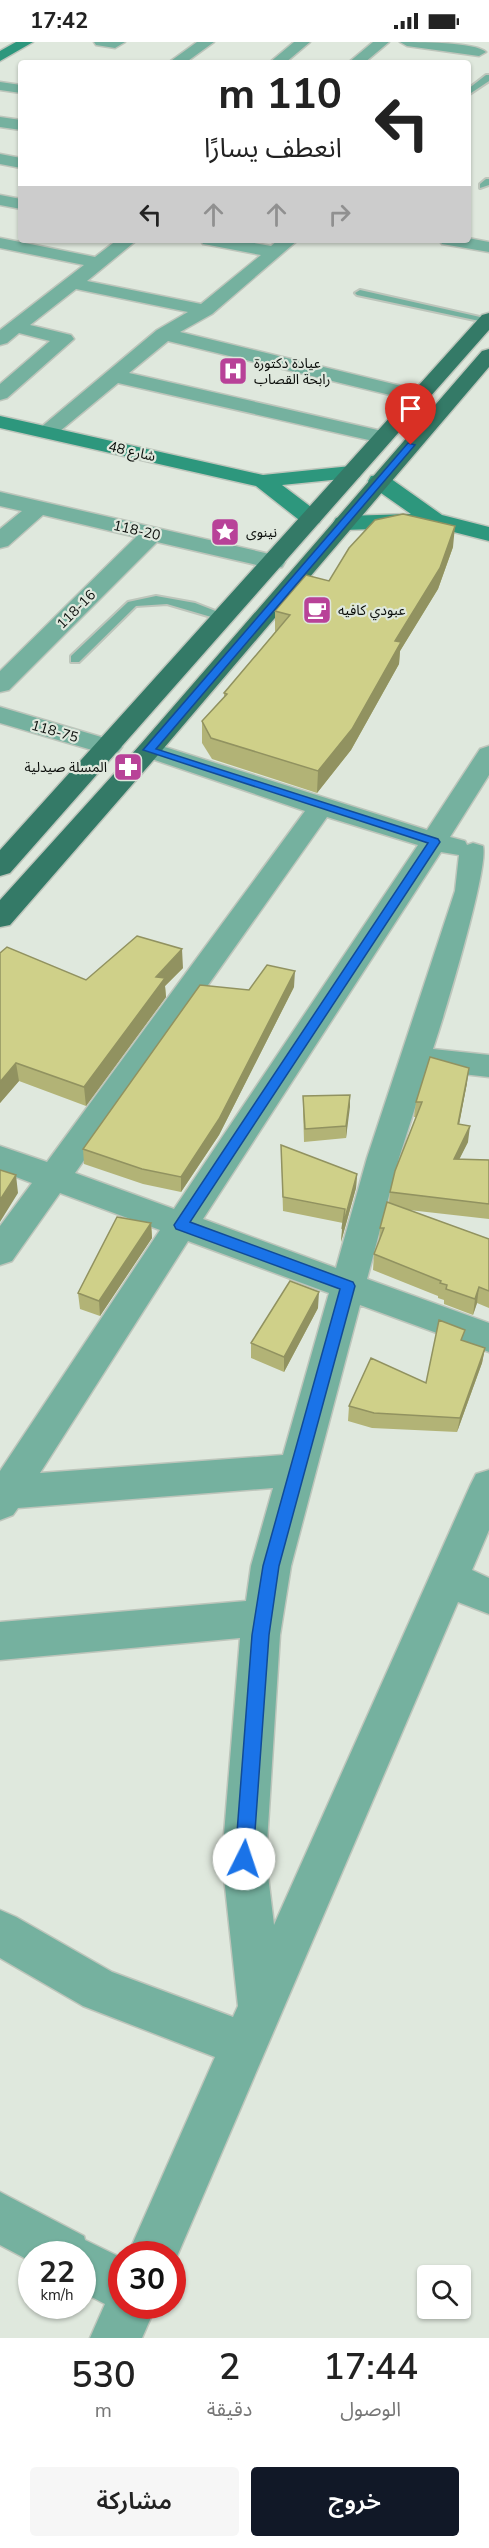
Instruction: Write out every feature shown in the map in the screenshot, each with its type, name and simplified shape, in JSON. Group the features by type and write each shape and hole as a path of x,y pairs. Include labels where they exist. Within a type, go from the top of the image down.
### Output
{"main road":[{"path":"4,857 109,747 488,320"},
{"path":"0,918 149,750 489,355"}],"street":[{"path":"0,57 26,42"},
{"path":"100,42 115,44 118,42"},
{"path":"180,60 207,42"},
{"path":"280,60 303,42"},
{"path":"359,60 382,42"},
{"path":"407,42 484,47"},
{"path":"469,60 484,47"},
{"path":"0,86 18,89"},
{"path":"0,122 18,125"},
{"path":"0,159 18,162"},
{"path":"0,200 18,203"},
{"path":"0,243 117,270"},
{"path":"0,339 124,243"},
{"path":"246,243 282,246"},
{"path":"463,243 489,248"},
{"path":"46,432 164,334 205,310 282,246"},
{"path":"0,261 19,247"},
{"path":"71,283 205,310"},
{"path":"206,287 228,291"},
{"path":"0,394 64,339 16,327"},
{"path":"164,334 419,396"},
{"path":"114,376 382,437"},
{"name":"شارع 48","path":"0,422 263,481"},
{"path":"263,481 351,472"},
{"path":"263,481 311,518"},
{"path":"379,481 434,520"},
{"name":"118-20","path":"0,499 274,562"},
{"path":"0,541 38,508"},
{"path":"344,523 434,520 489,534"},
{"name":"118-16","path":"0,685 152,534"},
{"name":"118-75","path":"0,715 109,747"},
{"path":"149,750 321,807 481,854 383,1158 271,1566 263,1618 244,1859 253,2025"},
{"path":"4,1497 434,842 489,754"},
{"path":"0,1252 321,807"},
{"path":"415,1058 489,1066"},
{"path":"0,1158 489,1338"},
{"path":"4,1497 298,1470"},
{"path":"159,2241 489,1486"},
{"path":"448,1579 489,1596"},
{"path":"0,1641 263,1618"},
{"path":"0,1933 99,1990 253,2025"},
{"path":"0,2217 43,2241"},
{"path":"116,2338 124,2319"}],"lane":[{"path":"471,91 489,76"},
{"path":"360,293 488,320"},
{"path":"75,659 132,604 143,600 161,599 225,617"}],"building":[{"path":"403,514 455,526 440,568 395,641 401,642 352,729 318,771 211,738 202,721 227,694 224,693 290,615 275,611 306,575 329,581 349,548 375,520"},
{"path":"137,936 182,949 156,977 165,978 84,1087 16,1063 0,1082 0,953 7,947 86,980"},
{"path":"267,965 295,971 219,1119 181,1177 142,1169 83,1149 200,985 249,990"},
{"path":"430,1057 469,1068 458,1124 470,1126 454,1159 489,1160 489,1204 390,1192 395,1171 422,1102 416,1102"},
{"path":"350,1095 346,1126 305,1129 303,1096"},
{"path":"281,1145 357,1174 342,1229 345,1209 283,1197"},
{"path":"0,1170 16,1175 0,1200"},
{"path":"387,1202 489,1239 489,1291 479,1287 475,1299 446,1289 447,1285 440,1283 441,1281 374,1254 384,1228 380,1228"},
{"path":"117,1217 151,1223 99,1301 78,1293"},
{"path":"290,1281 319,1292 284,1357 251,1343"},
{"path":"439,1320 465,1330 461,1340 485,1348 460,1418 374,1413 349,1406 371,1358 426,1383"}],"place":[{"name":"عيادة دكتورة رابحة القصاب","path":"233,371"},
{"name":"نينوى","path":"225,532"},
{"name":"عبودي كافيه","path":"317,610"},
{"name":"المسلة صيدلية","path":"128,767"}],"route":[{"path":"244,1859 260,1635 271,1566 348,1286 181,1225 434,842 149,750 411,445"}]}
